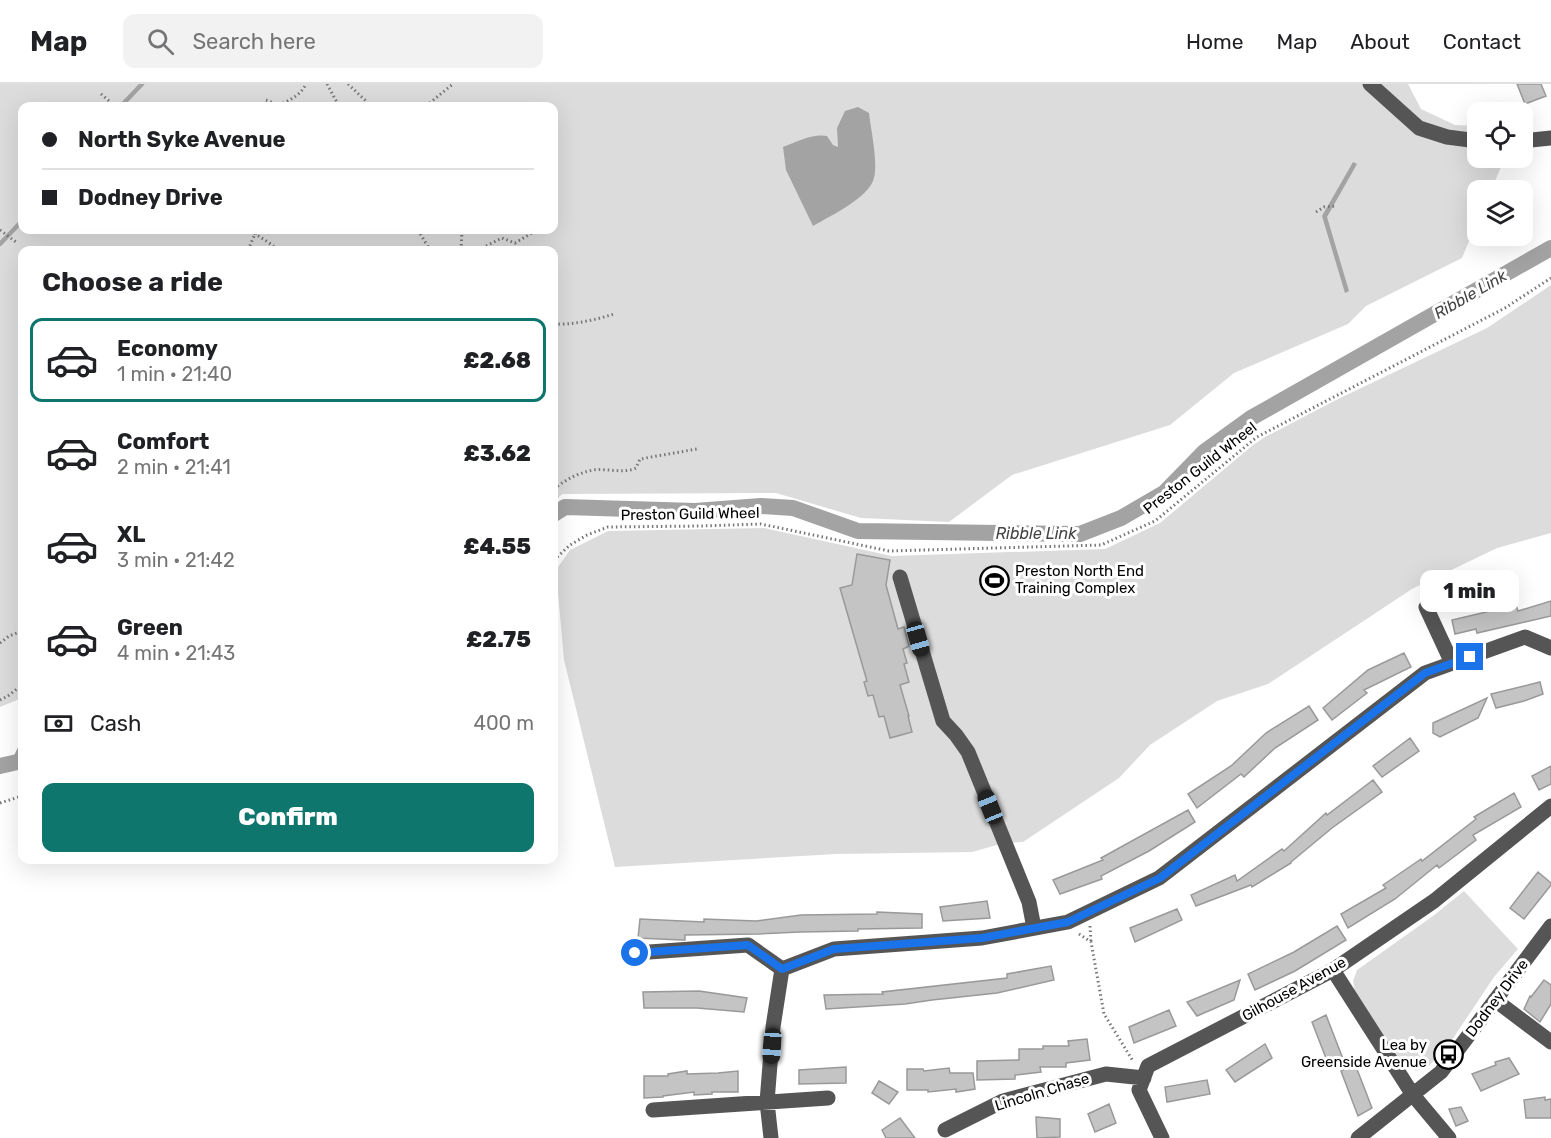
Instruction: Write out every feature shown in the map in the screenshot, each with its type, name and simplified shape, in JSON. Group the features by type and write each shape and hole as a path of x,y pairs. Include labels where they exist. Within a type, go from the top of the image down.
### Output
{"street":[{"path":"1370,84 1419,128 1447,137 1467,140"},
{"path":"1533,140 1551,138"},
{"path":"900,577 943,721 968,752 1029,902 1034,928"},
{"path":"1426,607 1452,663"},
{"path":"782,969 834,949 982,938 1068,922 1160,878 1425,673 1525,637 1551,648"},
{"name":"Gilhouse Avenue","path":"1144,1078 1148,1066 1333,970 1434,901 1551,806"},
{"name":"Dodney Drive","path":"1358,1138 1441,1072 1551,926"},
{"path":"635,953 748,945 782,969"},
{"path":"771,1138 768,1102 773,1027 782,969"},
{"path":"1333,970 1413,1095 1449,1138"},
{"path":"1495,1000 1551,1042"},
{"name":"Lincoln Chase","path":"945,1130 1003,1101 1106,1074 1144,1078"},
{"path":"1144,1078 1139,1090 1162,1138"},
{"path":"653,1110 828,1098"}],"path":[{"path":"285,102 304,89 306,84"},
{"path":"327,84 337,102"},
{"path":"348,84 366,102"},
{"path":"431,102 453,84"},
{"path":"101,94 110,102"},
{"path":"266,100 271,102"},
{"path":"1316,212 1324,207 1337,206"},
{"path":"0,230 16,242"},
{"path":"250,246 255,234 274,246"},
{"path":"486,246 502,238 515,243 530,234"},
{"name":"Preston Guild Wheel","path":"558,555 587,535 608,527 761,524 889,552 1101,545 1155,521 1257,437 1505,308 1551,278"},
{"path":"558,325 598,319 614,314"},
{"path":"558,485 565,479 593,470 629,471 636,468 640,459 697,449"},
{"path":"0,643 18,633"},
{"path":"0,700 18,688"},
{"path":"0,803 18,797"},
{"path":"1062,924 1091,942 1104,1014 1144,1078"}],"shaded area":[{"path":"0,84 1408,84 1421,109 1455,125 1467,126 1467,168 1501,168 1495,180 1467,180 1467,246 1462,258 1366,306 1348,324 1234,373 1170,425 1012,475 949,522 861,518 776,493 562,494 558,498 558,246 18,246 18,700 0,707"},
{"path":"858,107 869,113 875,155 874,178 865,193 813,226 786,170 783,147 805,138 822,135 827,136 833,145 838,147 837,128 845,111"},
{"path":"1353,162 1357,164 1327,217 1349,291 1345,293 1322,216"},
{"name":"Preston North End Training Complex","path":"1551,285 1551,533 1497,548 1412,589 1268,684 1217,701 1150,745 1119,778 1023,842 1004,843 972,852 836,854 615,867 564,660 558,567 570,550 608,531 764,528 892,556 1105,549 1160,523 1265,437 1338,399 1487,328"},
{"path":"1464,891 1518,949 1494,977 1452,1040 1429,1066 1416,1071 1402,1064 1355,992 1353,981 1357,970"}],"building":[{"path":"1517,84 1541,84 1546,96 1524,102"},
{"path":"857,554 890,560 886,585 898,629 904,627 909,646 903,649 909,682 900,685 912,732 890,738 884,716 879,717 873,695 868,696 864,682 867,681 840,588 852,585"},
{"path":"1551,601 1551,616 1477,633 1476,629 1455,634 1452,620 1516,605 1518,611"},
{"path":"1404,653 1411,667 1364,690 1367,693 1332,720 1323,708 1368,670"},
{"path":"1540,682 1543,694 1496,708 1491,694"},
{"path":"1487,698 1478,718 1440,737 1433,733 1433,723"},
{"path":"1309,706 1318,720 1275,748 1244,777 1241,774 1197,808 1188,794 1231,766 1266,733"},
{"path":"1410,738 1419,751 1382,777 1373,766"},
{"path":"1551,766 1551,784 1539,790 1532,776"},
{"path":"1373,780 1382,792 1332,828 1291,863 1252,887 1251,885 1196,906 1191,895 1235,875 1237,881 1282,849 1284,851 1326,813 1327,815"},
{"path":"1514,793 1521,807 1473,835 1476,840 1439,868 1437,865 1395,899 1348,928 1341,914 1386,888 1383,885 1421,859 1422,861 1476,819 1474,817"},
{"path":"1188,810 1195,822 1149,851 1101,876 1102,879 1060,894 1053,880 1103,860 1101,858"},
{"path":"1538,872 1551,885 1524,919 1510,908"},
{"path":"987,901 990,918 943,921 940,907"},
{"path":"1177,909 1182,920 1135,942 1130,928"},
{"path":"877,912 922,914 922,928 685,935 685,940 638,938 640,919 704,922 704,919 756,921 801,915 877,914"},
{"path":"1337,926 1346,940 1295,971 1255,990 1248,974 1294,952"},
{"path":"1051,966 1054,980 997,993 905,1004 826,1009 824,995 883,994 882,992 1007,978 1007,974"},
{"path":"1240,980 1234,1000 1197,1016 1187,1002"},
{"path":"1544,980 1551,985 1551,1004 1540,1022 1524,1009 1530,996"},
{"path":"699,991 747,998 744,1012 697,1008 644,1008 643,992"},
{"path":"1169,1010 1176,1026 1134,1043 1129,1027"},
{"path":"1326,1015 1343,1059 1329,1066 1312,1022"},
{"path":"1087,1039 1090,1060 1066,1063 1066,1067 1040,1067 1041,1072 1015,1075 1015,1079 977,1080 977,1061 1019,1060 1019,1049 1069,1046 1068,1041"},
{"path":"1265,1044 1272,1058 1235,1082 1226,1070"},
{"path":"1509,1058 1519,1074 1481,1091 1472,1074 1496,1065 1495,1062"},
{"path":"1355,1064 1372,1108 1358,1116 1341,1071"},
{"path":"846,1067 846,1083 799,1084 799,1070"},
{"path":"949,1068 950,1073 973,1073 975,1089 956,1092 956,1089 928,1092 928,1090 907,1090 907,1069 923,1069 924,1071"},
{"path":"687,1071 687,1074 738,1071 738,1092 694,1095 694,1092 644,1098 644,1076 668,1076 668,1074"},
{"path":"1207,1080 1210,1094 1167,1102 1165,1087"},
{"path":"879,1081 898,1092 889,1104 872,1093"},
{"path":"1545,1097 1545,1100 1551,1099 1551,1118 1526,1118 1524,1100"},
{"path":"1109,1104 1116,1123 1095,1132 1088,1114"},
{"path":"1461,1107 1468,1121 1456,1126 1449,1109"},
{"path":"1036,1117 1060,1119 1060,1137 1037,1138"},
{"path":"900,1118 915,1138 886,1138 882,1130"}],"waterway":[{"path":"125,102 142,84"},
{"path":"0,244 18,225"},
{"name":"Ribble Link","path":"558,511 565,507 695,511 761,506 793,508 858,531 1080,534 1121,518 1164,493 1204,452 1251,418 1551,248"},
{"path":"13,763 18,752"},
{"name":"Ribble Link","path":"0,766 18,762"}],"place":[{"name":"Preston North End Training Complex","path":"994,580"},
{"name":"Lea by Greenside Avenue","path":"1448,1054"}],"route":[{"path":"635,953 748,945 782,969 834,949 982,938 1068,922 1160,878 1425,673 1470,657"}]}
